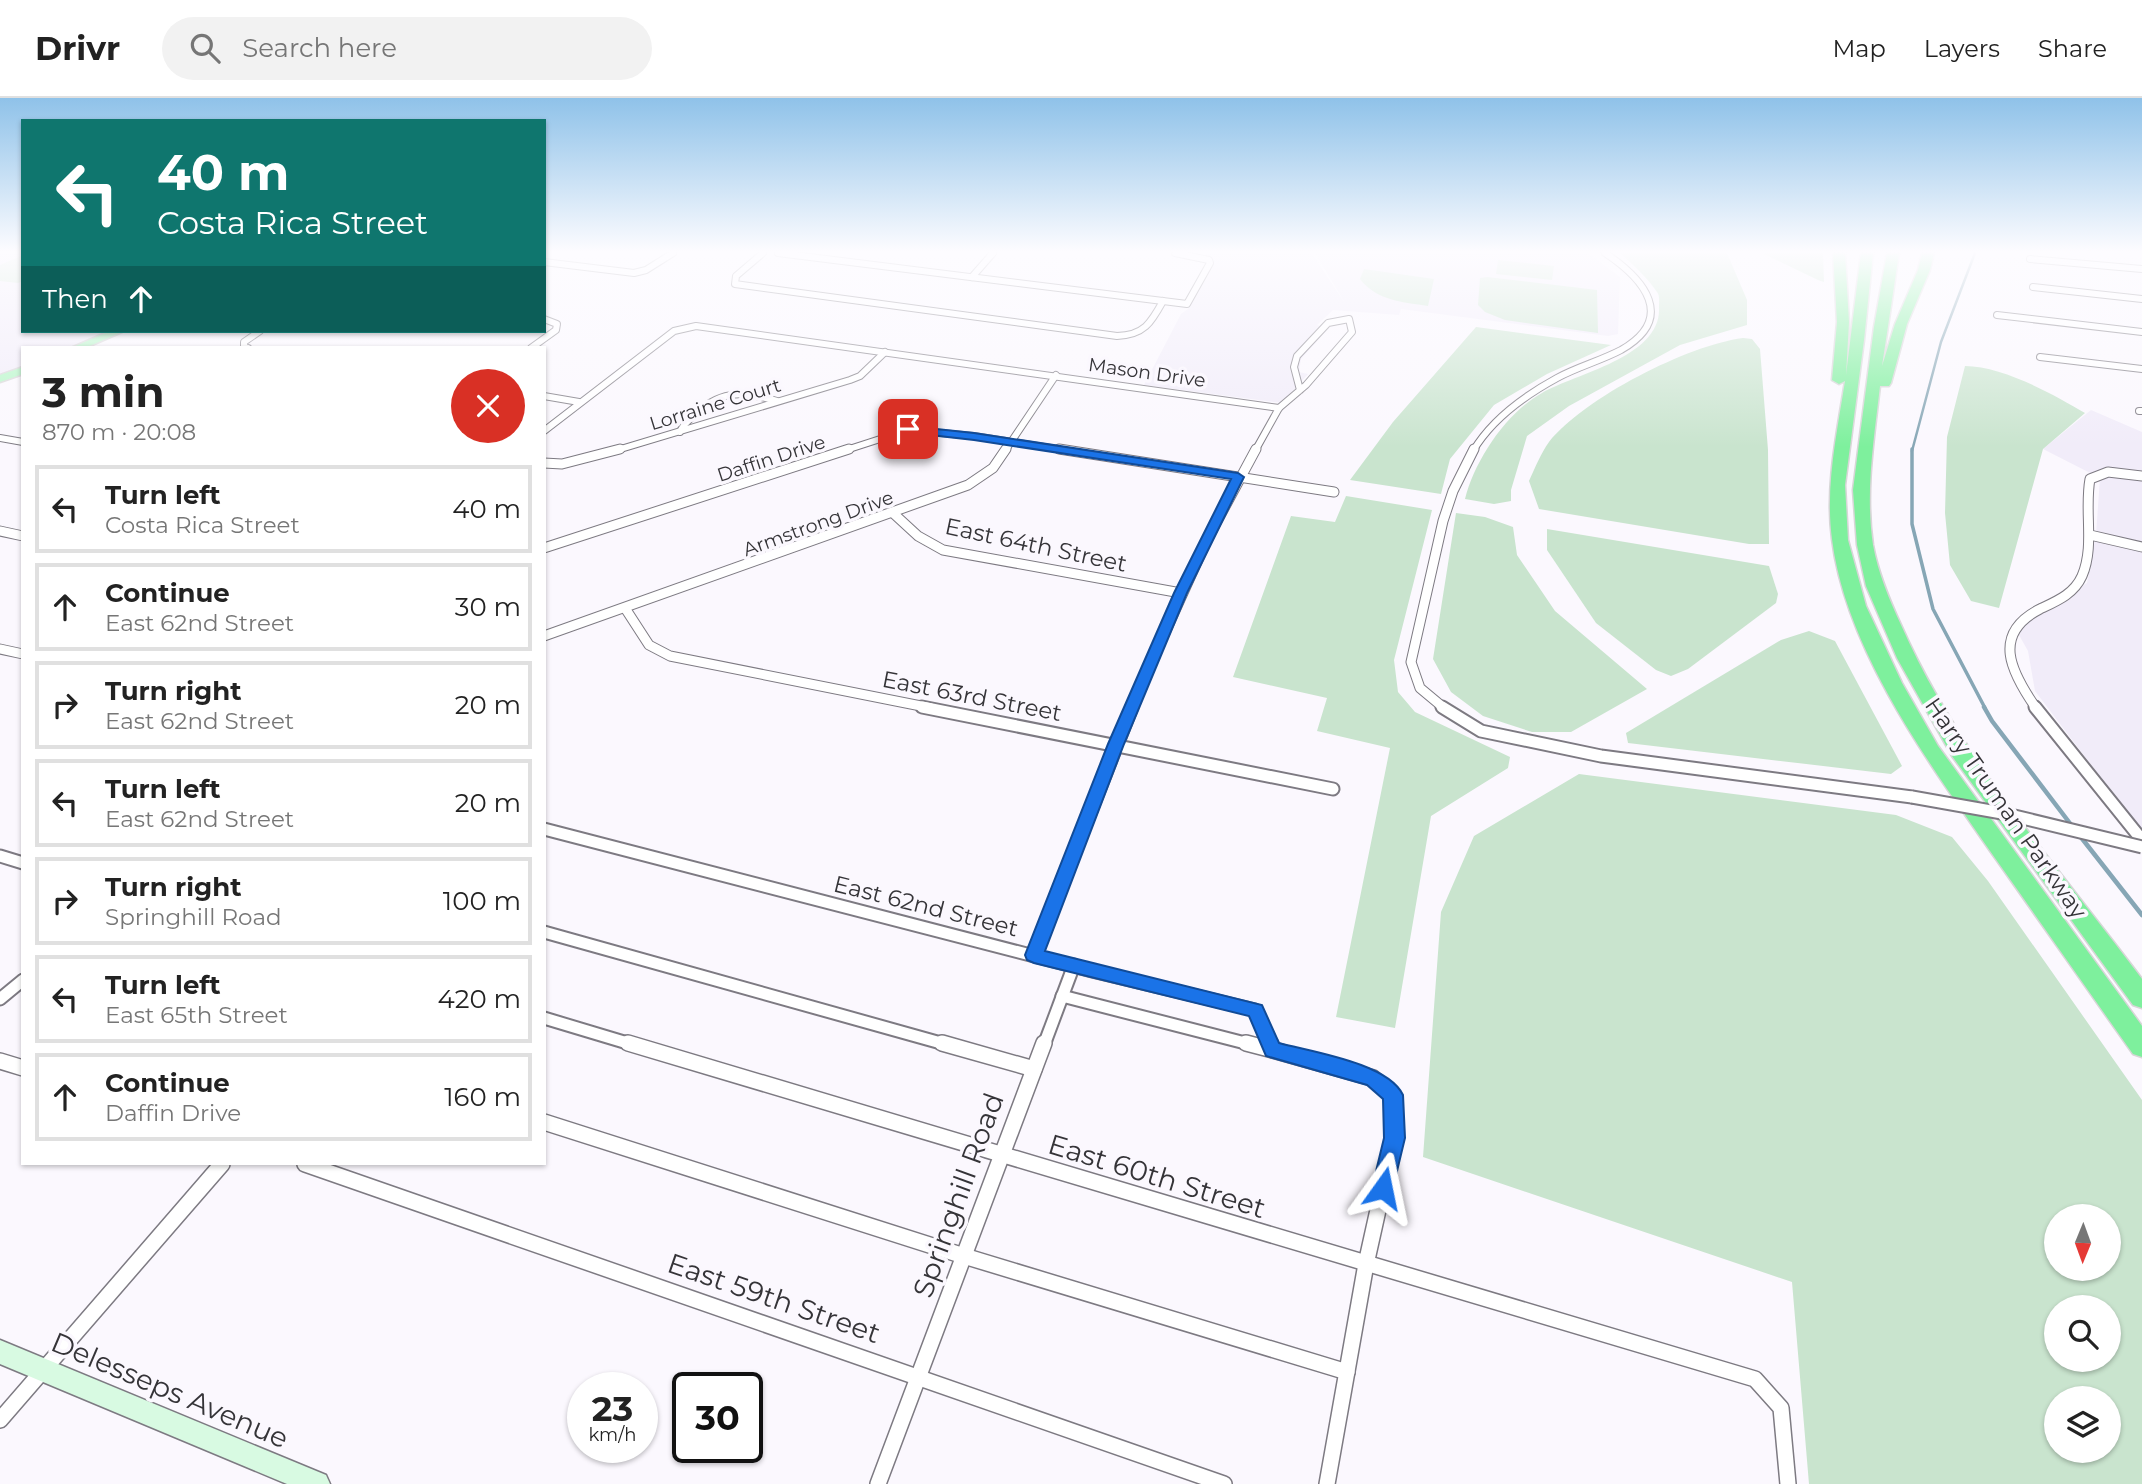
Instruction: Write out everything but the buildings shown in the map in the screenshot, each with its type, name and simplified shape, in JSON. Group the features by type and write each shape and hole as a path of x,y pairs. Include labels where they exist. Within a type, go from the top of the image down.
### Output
{"highway":[{"path":"1840,541 1830,484 1830,450 1840,371 1843,318"},
{"name":"Harry Truman Parkway","path":"1860,318 1837,485 1840,541 1849,582 1866,630 1916,727 1968,806 2142,1046"},
{"name":"Harry Truman Parkway","path":"1882,318 1861,490 1861,516 1875,586 1893,633 1959,751 2142,998"},
{"path":"1867,431 1880,398 1904,318"}],"main road":[{"path":"81,346 114,333"},
{"path":"0,379 21,371"},
{"name":"Delesseps Avenue","path":"0,1352 317,1484"}],"street":[{"path":"982,318 1130,336 1147,329 1153,318"},
{"path":"1649,318 1647,327 1635,340 1563,375 1528,396 1496,421 1479,440 1455,483 1415,637 1411,662 1420,688 1448,712 1481,731 1539,745 1601,756 1912,797 2002,813 2142,847"},
{"path":"2012,318 2142,332"},
{"path":"1034,955 1116,744 1181,593 1238,477 1279,408 1286,405 1300,390 1352,332 1349,319 1323,327 1297,356 1294,368 1300,390"},
{"path":"534,346 556,330 557,324 546,320"},
{"name":"Mason Drive","path":"546,429 674,331 684,327 717,327 1279,408"},
{"path":"244,346 244,342 257,333"},
{"name":"Lorraine Court","path":"546,463 562,464 594,457 850,380 860,376 885,352"},
{"path":"2040,357 2142,369"},
{"name":"Armstrong Drive","path":"546,635 893,513 983,478 1056,375"},
{"path":"680,432 706,403 721,394 745,391 779,401"},
{"path":"546,396 579,402"},
{"name":"Daffin Drive","path":"546,547 908,429 1011,442 1334,492"},
{"path":"0,438 21,442"},
{"path":"2142,476 2106,472 2094,474 2090,479 2091,536 2081,579 2069,593 2019,623 2012,632 2011,656 2021,682 2044,719 2119,815 2142,840"},
{"name":"East 64th Street","path":"893,513 919,536 943,550 1181,593"},
{"path":"0,531 21,536"},
{"path":"2091,536 2142,547"},
{"name":"East 63rd Street","path":"625,608 649,645 670,656 1333,789"},
{"path":"0,649 21,654"},
{"name":"East 62nd Street","path":"546,830 1255,1010 1273,1050"},
{"path":"0,856 21,862"},
{"path":"546,933 1034,1069"},
{"name":"Springhill Road","path":"878,1484 1074,965"},
{"path":"0,999 21,982"},
{"path":"1062,996 1373,1078 1393,1095 1394,1138 1366,1264 1327,1484"},
{"name":"East 60th Street","path":"546,1019 1755,1379 1781,1408 1788,1484"},
{"path":"0,1060 21,1067"},
{"path":"546,1123 964,1256 1347,1372"},
{"path":"0,1420 221,1165"},
{"name":"East 59th Street","path":"308,1165 1224,1484"}],"shaded area":[{"path":"0,318 21,318 21,333 106,333 73,346 21,346 21,368 0,376"},
{"path":"1179,318 1325,318 1317,325 1329,328 1301,359 1299,372 1308,374 1282,403 1144,385"},
{"path":"1468,318 1619,318 1618,334 1608,336"},
{"path":"2091,410 2142,432 2142,832 2035,691 2028,651 2019,635 2021,628 2037,615 2087,583 2096,535 2100,478 2043,449"}],"green space":[{"path":"1499,318 1598,318 1598,333"},
{"path":"1657,318 1747,318 1747,325 1680,345 1569,406 1527,436 1511,490 1511,501 1494,504 1465,499 1484,454 1516,413 1542,393 1633,351 1647,339"},
{"path":"1476,327 1611,345 1547,374 1494,405 1450,459 1441,494 1350,480 1393,422"},
{"path":"1743,338 1752,339 1760,349 1768,450 1769,544 1749,544 1539,509 1529,481 1546,446 1565,425 1586,408 1638,376 1694,351"},
{"path":"1965,366 2011,376 2085,413 2043,449 1999,608 1971,601 1950,565 1945,513 1947,437"},
{"path":"1346,496 1432,510 1394,660 1398,692 1415,712 1510,757 1508,768 1431,816 1395,1028 1336,1017 1390,748 1317,731 1327,698 1233,677 1291,516 1335,522"},
{"path":"1456,513 1485,517 1513,527 1517,555 1555,611 1647,689 1571,732 1532,732 1483,716 1451,692 1433,659"},
{"path":"1547,529 1769,566 1778,594 1776,603 1688,669 1671,676 1656,670 1596,623 1547,550"},
{"path":"1809,631 1835,641 1902,766 1891,774 1628,743 1626,733 1781,640"},
{"path":"1579,774 1896,815 1952,837 1988,881 2142,1100 2142,1484 1809,1484 1792,1282 1423,1157 1441,912 1474,836"}],"waterway":[{"path":"1912,451 1941,342 1950,318"},
{"path":"1912,451 1912,524 1933,609 1985,708"},
{"path":"1984,707 2072,826"},
{"path":"2080,836 2142,915"}],"route":[{"path":"908,429 974,436 1238,477 1181,593 1116,744 1034,955 1255,1010 1273,1050 1373,1078 1393,1095 1395,1129 1383,1188"}]}
